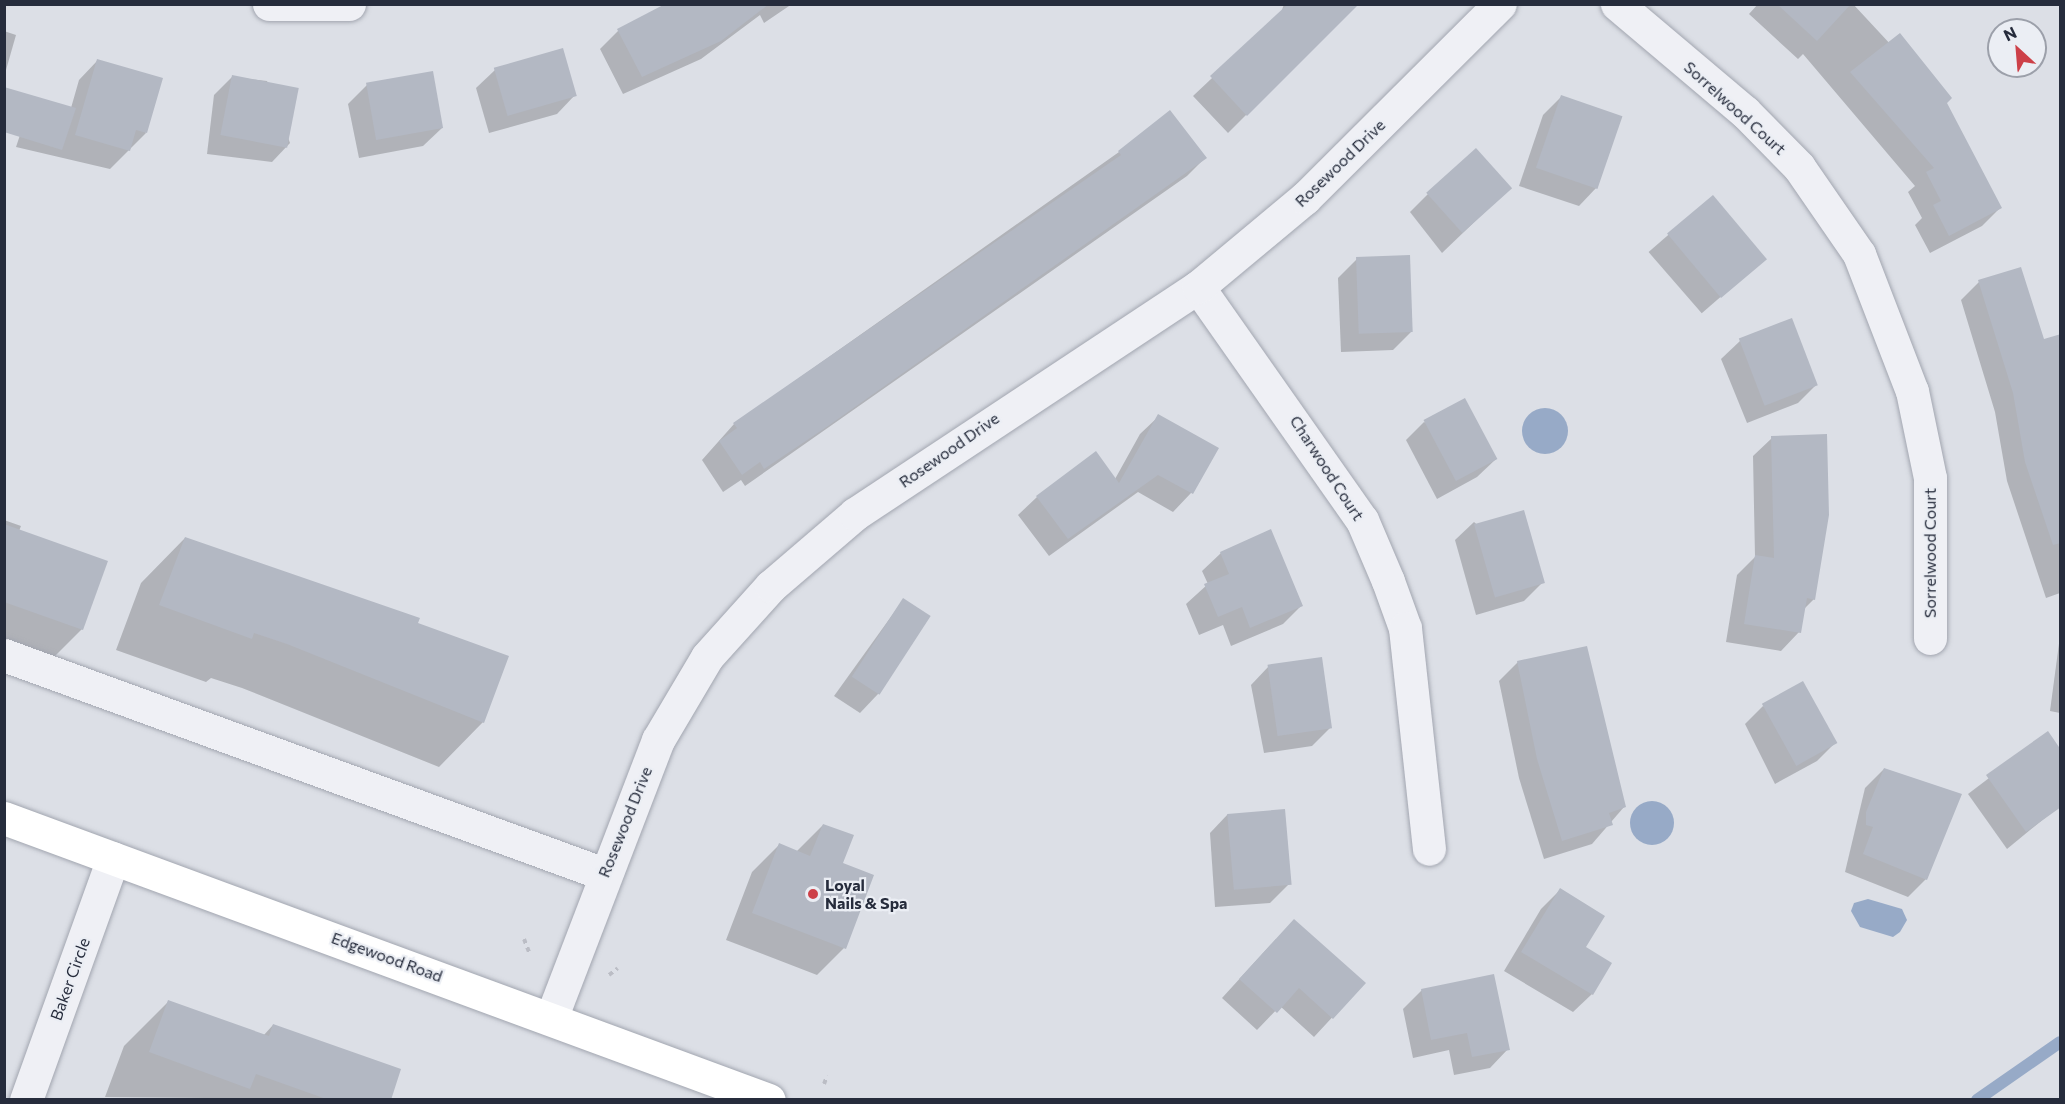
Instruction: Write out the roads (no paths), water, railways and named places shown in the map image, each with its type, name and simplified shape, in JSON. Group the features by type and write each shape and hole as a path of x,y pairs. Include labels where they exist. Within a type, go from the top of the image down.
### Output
{"main road":[{"name":"Edgewood Road","path":"4,818 552,1016 769,1100"}],"street":[{"path":"269,4 349,4"},
{"name":"Rosewood Drive","path":"552,1016 604,874 658,740 707,657 771,586 855,514 1198,287 1305,198 1500,4"},
{"name":"Sorrelwood Court","path":"1617,4 1745,112 1799,167 1859,254 1912,391 1930,478 1930,638"},
{"name":"Charwood Court","path":"1198,287 1357,511 1388,581 1405,628 1430,849"},
{"path":"4,656 604,874"},
{"name":"Baker Circle","path":"26,1100 113,858"}],"water":[{"path":"1550,408 1562,414 1567,422 1567,440 1562,448 1554,453 1540,454 1528,448 1523,440 1522,426 1528,414 1536,409"},
{"path":"1652,801 1667,808 1674,823 1667,838 1652,845 1637,838 1630,823 1637,808"},
{"path":"1868,899 1902,909 1907,920 1900,932 1893,937 1860,927 1851,911 1854,903"}],"waterway":[{"path":"1977,1100 2060,1042"}],"place":[{"name":"Loyal Nails & Spa","path":"813,894"}]}
